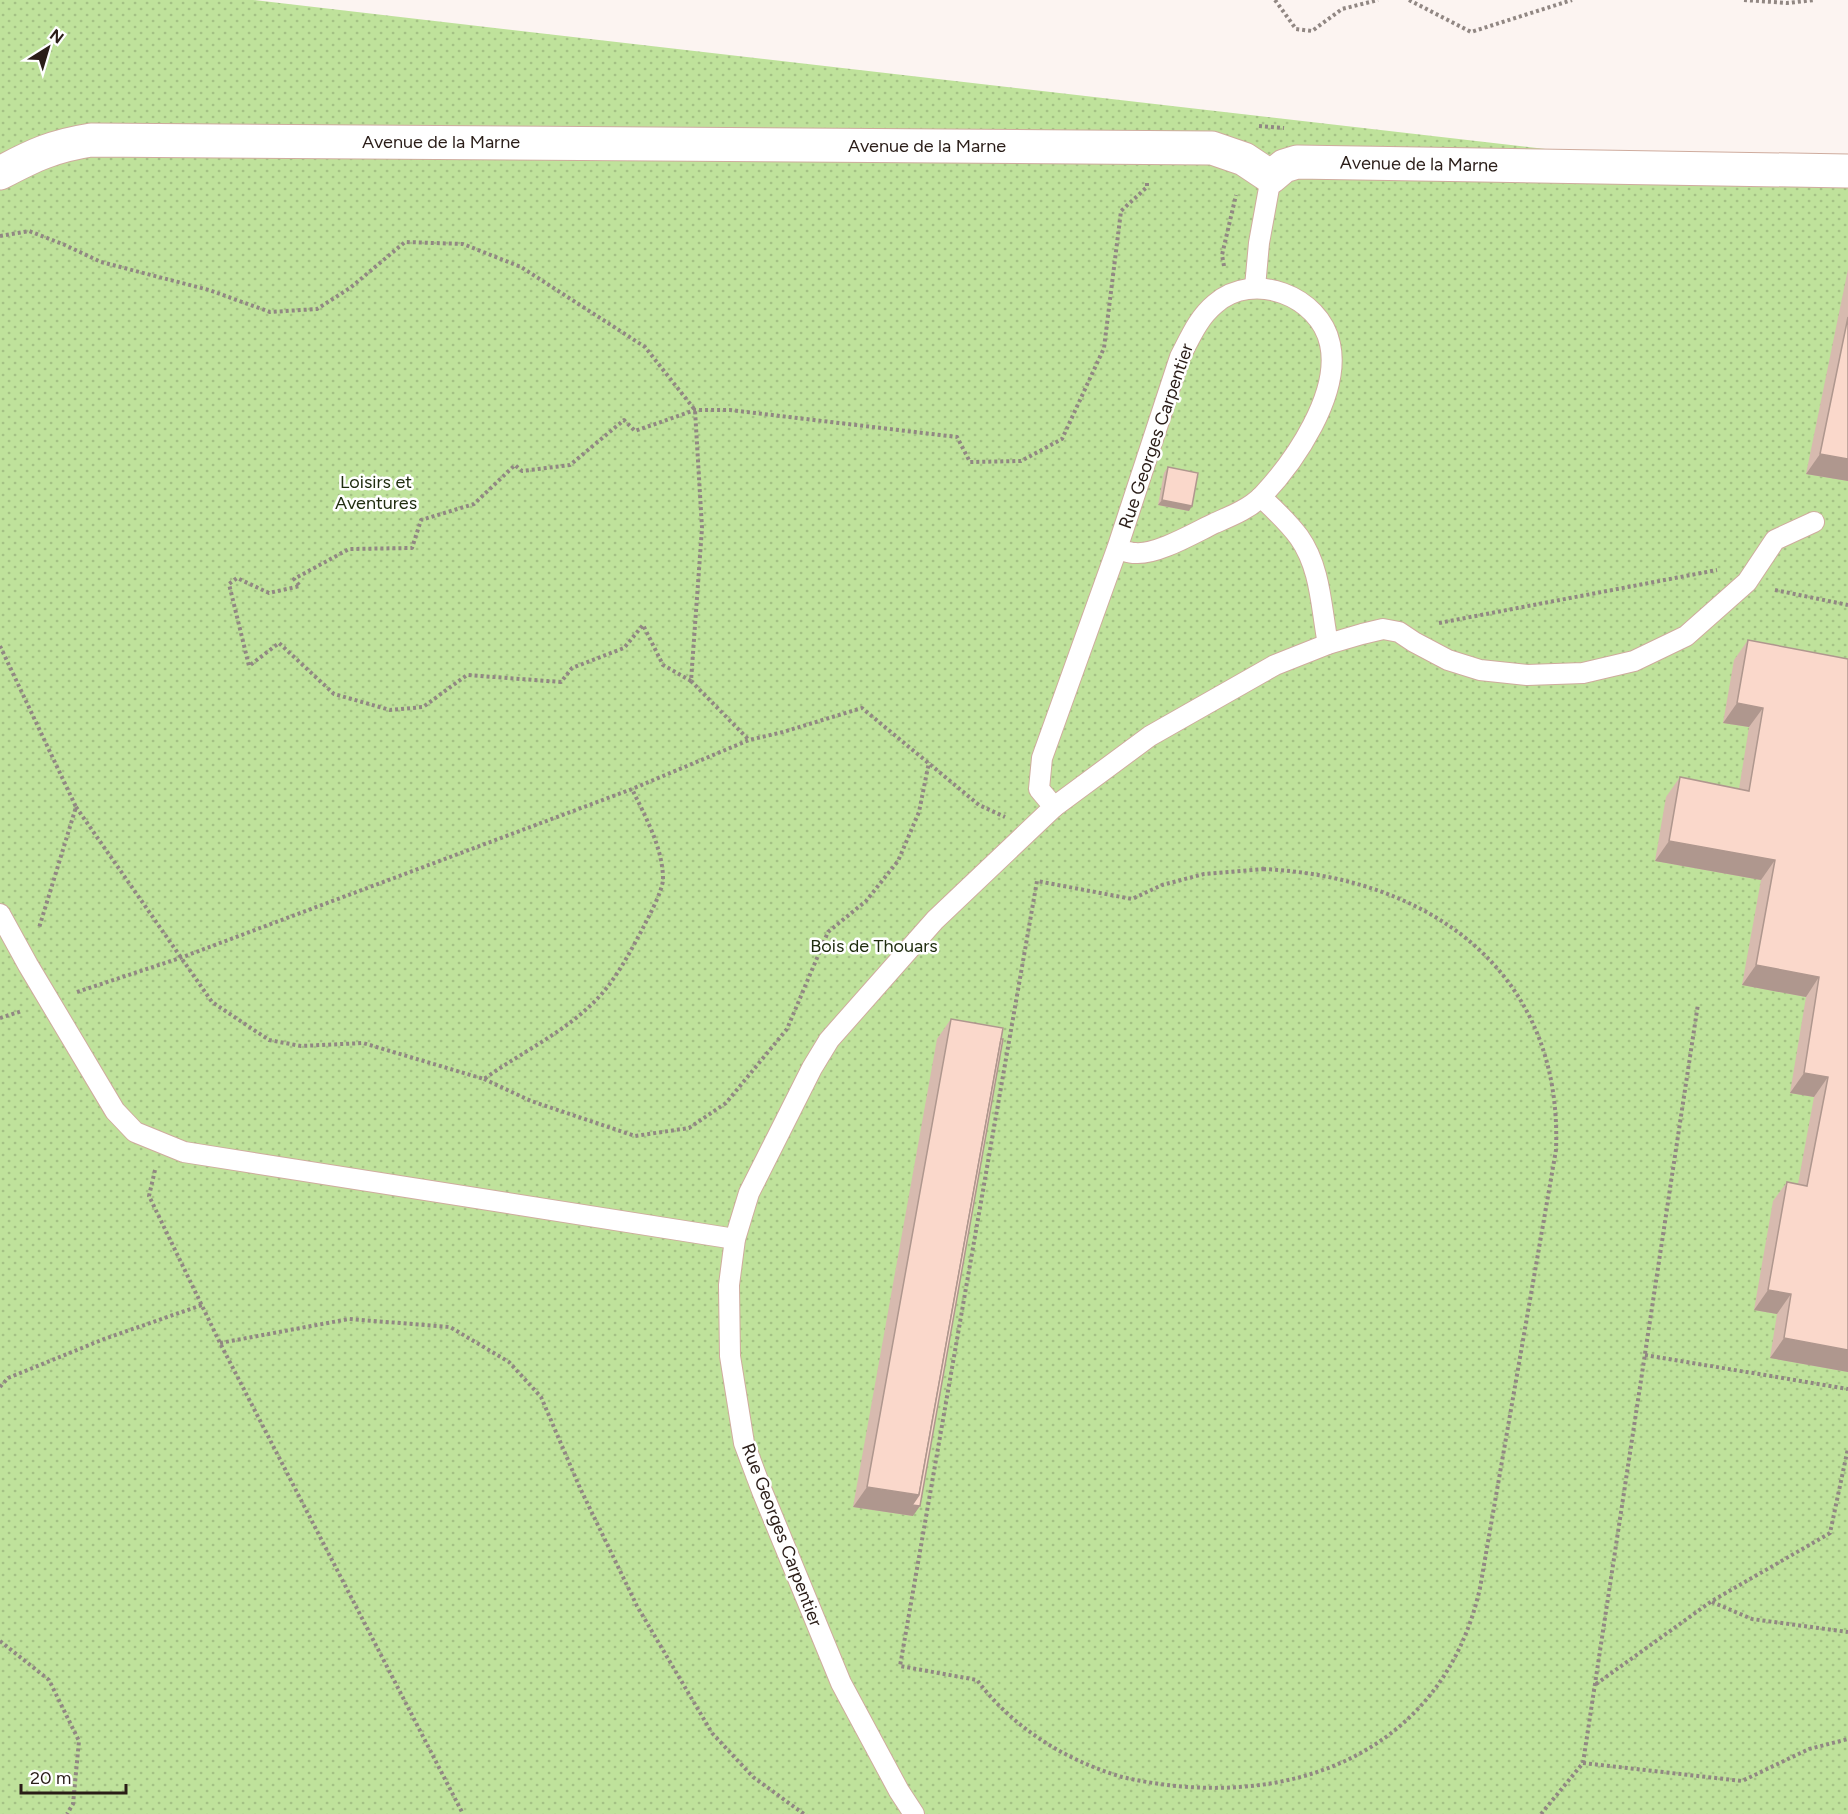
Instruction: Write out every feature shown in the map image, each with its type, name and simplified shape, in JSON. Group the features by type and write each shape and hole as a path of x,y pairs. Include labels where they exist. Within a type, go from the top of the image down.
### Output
{"street":[{"name":"Avenue de la Marne","path":"0,173 35,154 64,144 91,140 1212,148 1244,159 1271,177 1284,166 1297,162 1848,171"}],"lane":[{"path":"1255,287 1259,243 1271,177"},
{"name":"Rue Georges Carpentier","path":"1054,807 1039,789 1042,759 1117,549 1180,357 1195,327 1215,304 1231,293 1255,287 1280,292 1299,301 1318,317 1330,343 1333,373 1312,430 1261,497 1241,512 1156,550 1136,553 1117,549"},
{"path":"1261,497 1300,538 1311,560 1318,581 1328,644"},
{"name":"Rue Georges Carpentier","path":"914,1814 899,1791 841,1683 762,1491 744,1443 730,1356 729,1285 735,1239 749,1193 812,1068 829,1040 935,920 1054,807 1150,736 1275,665 1328,644 1383,628 1399,632 1448,660 1480,670 1527,675 1582,673 1634,661 1686,636 1747,582 1775,540 1814,522"},
{"path":"0,914 115,1111 135,1132 184,1152 735,1239"}],"path":[{"path":"1275,0 1296,29 1312,31 1342,9 1378,0"},
{"path":"1409,0 1471,32 1572,0"},
{"path":"1744,0 1787,3 1815,0"},
{"path":"749,740 690,681 663,665 643,625 624,648 572,668 561,682 467,675 423,707 390,710 334,694 279,643 249,666 229,584 237,578 269,593 290,589 300,586 294,579 349,549 412,548 421,520 474,504 515,465 522,471 570,465 624,420 634,432 695,410 730,410 957,437 970,462 1021,461 1062,439 1104,348 1121,211 1146,187 1151,147"},
{"path":"1225,152 1228,171 1235,182 1237,191 1222,255 1231,293"},
{"path":"0,236 29,231 101,262 209,290 270,312 316,309 350,288 405,242 463,244 521,267 645,347 695,410 702,528 690,681"},
{"path":"1414,642 1425,626 1718,570 1763,587 1848,605"},
{"path":"0,646 76,807 212,1002 270,1040 301,1046 363,1043 484,1078 531,1101 635,1136 689,1128 726,1102 787,1029 828,932 866,901 898,861 919,812 929,762"},
{"path":"0,1018 180,958 632,789 749,740 862,708 979,805 1008,818 1054,807"},
{"path":"484,1078 549,1037 591,1005 623,966 647,920 663,881 656,840 632,789"},
{"path":"28,965 76,807"},
{"path":"1250,1791 1191,1791 1162,1787 1105,1772 1051,1747 1032,1735 999,1707 977,1680 900,1666 1037,881 1132,898 1162,885 1204,874 1263,869 1322,874 1379,890 1433,915 1451,926 1484,954 1524,1005 1542,1044 1556,1107 1554,1161 1476,1609 1451,1668 1412,1719 1379,1747 1331,1772"},
{"path":"1541,1814 1583,1763 1698,1004"},
{"path":"161,1143 149,1196 220,1343 463,1814"},
{"path":"0,1387 8,1378 104,1339 202,1305"},
{"path":"220,1343 349,1320 450,1327 508,1362 541,1397 580,1488 637,1606 712,1733 753,1777 804,1814"},
{"path":"1645,1355 1848,1389"},
{"path":"1595,1685 1712,1601 1830,1533 1848,1448"},
{"path":"1712,1601 1752,1619 1848,1632"},
{"path":"0,1641 49,1680 78,1741 73,1804 67,1814"},
{"path":"1583,1763 1742,1781 1809,1749 1848,1739"},
{"path":"1290,1785 1301,1783"}],"green space":[{"name":"Bois de Thouars","path":"0,0 253,0 1848,184 1848,1814 0,1814"}],"building":[{"path":"1848,317 1848,459 1820,454"},
{"path":"1168,467 1198,473 1192,506 1162,500"},
{"path":"1748,640 1848,659 1848,1350 1784,1338 1791,1294 1768,1290 1787,1182 1807,1186 1828,1077 1804,1073 1819,977 1756,965 1775,860 1669,841 1680,777 1749,791 1763,708 1737,703"},
{"path":"951,1019 1003,1028 919,1495 867,1487"},
{"path":"1001,1039 1003,1039 920,1506 912,1505 919,1495"}],"park label":[{"name":"Loisirs et Aventures","path":"376,492"}]}
